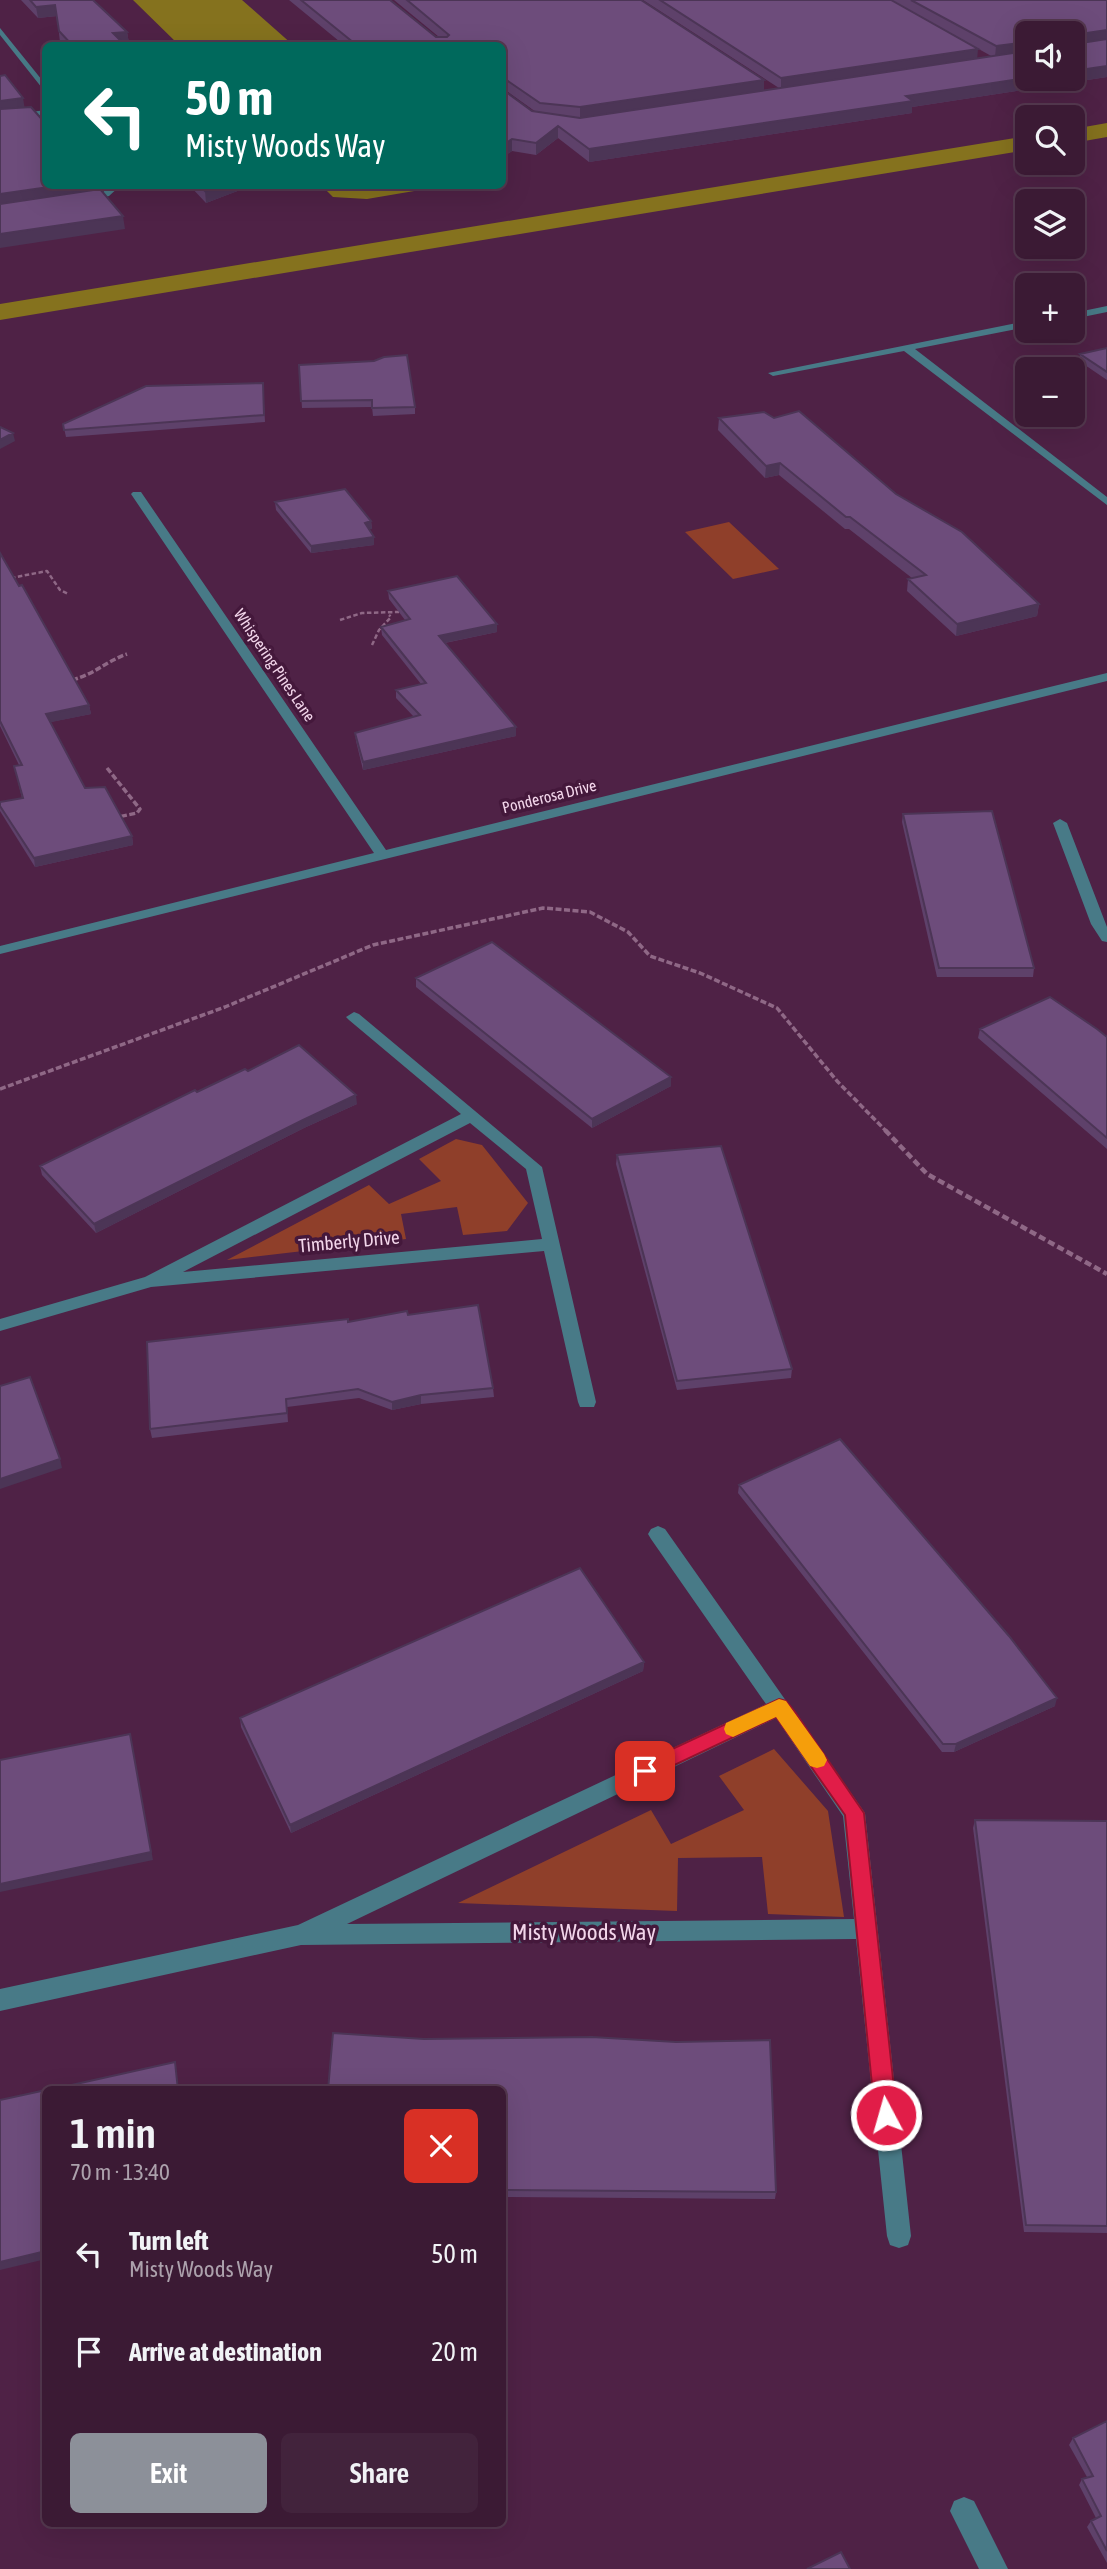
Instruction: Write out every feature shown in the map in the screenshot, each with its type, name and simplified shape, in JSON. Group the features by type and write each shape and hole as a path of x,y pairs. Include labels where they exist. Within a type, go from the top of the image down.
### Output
{"street":[{"path":"0,30 42,86"},
{"path":"0,118 42,113"},
{"path":"65,204 94,199 112,189"},
{"path":"1085,314 1107,309"},
{"path":"773,373 1015,326"},
{"path":"906,348 1107,502"},
{"name":"Whispering Pines Lane","path":"137,494 383,856"},
{"name":"Ponderosa Drive","path":"0,950 1107,677"},
{"path":"1059,822 1107,938"},
{"path":"354,1017 534,1167 587,1402"},
{"name":"Timberly Drive","path":"151,1281 472,1115"},
{"name":"Timberly Drive","path":"0,1325 151,1281 551,1244"},
{"path":"658,1534 854,1813 899,2236"},
{"name":"Misty Woods Way","path":"301,1935 779,1707"},
{"name":"Misty Woods Way","path":"0,2000 301,1935 867,1928"},
{"path":"964,2511 994,2569"}],"path":[{"path":"12,578 47,571 60,590 68,594"},
{"path":"340,620 354,613 399,612"},
{"path":"372,645 391,617 389,614"},
{"path":"72,680 92,675 105,662 127,654"},
{"path":"107,768 140,809 137,813 118,817"},
{"path":"0,1089 225,1007 373,945 543,908 590,912 628,932 650,956 700,973 777,1008 837,1081 927,1174 1107,1274"}],"shaded area":[{"path":"133,0 242,0 290,42 176,42"},
{"path":"325,189 426,189 367,199 333,197"},
{"path":"729,522 779,569 733,579 685,532"},
{"path":"456,1139 482,1145 528,1203 507,1231 463,1235 457,1207 401,1214 406,1239 227,1260 369,1185 389,1204 441,1181 419,1159"},
{"path":"774,1749 828,1811 844,1917 768,1914 762,1857 678,1858 677,1911 458,1903 651,1810 671,1844 744,1810 719,1776"}],"building":[{"path":"30,0 93,0 127,32 113,33 122,42 69,42 59,31 55,5 36,7"},
{"path":"301,0 390,0 436,37 447,37 449,35 407,0 641,0 764,80 580,107 540,103 506,80 506,42 353,42"},
{"path":"660,0 891,0 978,49 781,78"},
{"path":"911,0 1107,0 1107,30 1085,33 1085,21 1015,21 1015,44 996,46"},
{"path":"1107,39 1107,66 1085,69 1085,42"},
{"path":"1015,53 1015,80 906,96 913,101 589,149 558,126 536,143 512,139 506,143 506,92 532,111 580,118"},
{"path":"5,75 23,98 0,101 0,76"},
{"path":"31,107 42,119 42,188 0,194 0,109"},
{"path":"100,189 123,216 0,234 0,204"},
{"path":"1107,348 1107,372 1085,357 1080,354"},
{"path":"407,355 415,407 372,408 372,400 301,401 299,365 374,361 384,357"},
{"path":"263,383 264,415 64,430 63,424 146,386"},
{"path":"799,411 896,494 962,532 1039,604 957,624 908,579 926,575 850,517 846,517 780,463 766,466 719,418 764,412 774,418"},
{"path":"0,427 13,433 0,440"},
{"path":"345,489 371,521 365,523 374,537 311,546 275,502"},
{"path":"0,553 19,586 22,585 89,705 46,714 85,788 105,787 132,836 34,858 0,806 0,802 23,798 14,766 22,765 0,721"},
{"path":"457,576 497,624 439,636 516,727 363,762 355,733 420,715 396,690 426,683 381,627 410,619 388,591"},
{"path":"992,811 1034,968 939,968 903,814"},
{"path":"492,942 671,1077 592,1119 416,978"},
{"path":"1050,997 1107,1037 1107,1138 980,1029"},
{"path":"299,1045 356,1095 94,1224 40,1166 195,1090 197,1092 245,1069 248,1071"},
{"path":"721,1146 792,1369 677,1381 617,1155"},
{"path":"478,1305 493,1388 421,1395 392,1402 358,1389 286,1399 287,1413 150,1429 147,1342 348,1319 348,1322 407,1311 408,1315"},
{"path":"30,1377 60,1459 0,1479 0,1386"},
{"path":"840,1439 1009,1636 1057,1698 956,1744 943,1744 739,1485"},
{"path":"580,1568 644,1662 290,1825 240,1718"},
{"path":"130,1734 151,1852 0,1884 0,1760"},
{"path":"975,1820 1107,1821 1107,2226 1026,2225"},
{"path":"333,2033 424,2039 592,2037 676,2042 770,2040 776,2192 506,2190 506,2086 328,2086"},
{"path":"175,2062 178,2086 67,2086"},
{"path":"42,2091 42,2252 0,2262 0,2100"},
{"path":"1107,2421 1107,2551 1091,2521 1101,2516 1082,2479 1093,2476 1073,2438"},
{"path":"841,2552 850,2569 807,2569"}],"waterway":[{"path":"1085,134 1107,130"},
{"path":"0,312 1015,145"}],"slow traffic":[{"path":"733,1729 779,1707 817,1760"}],"route":[{"path":"645,1771 779,1707 788,1718 854,1813 886,2115"}]}
